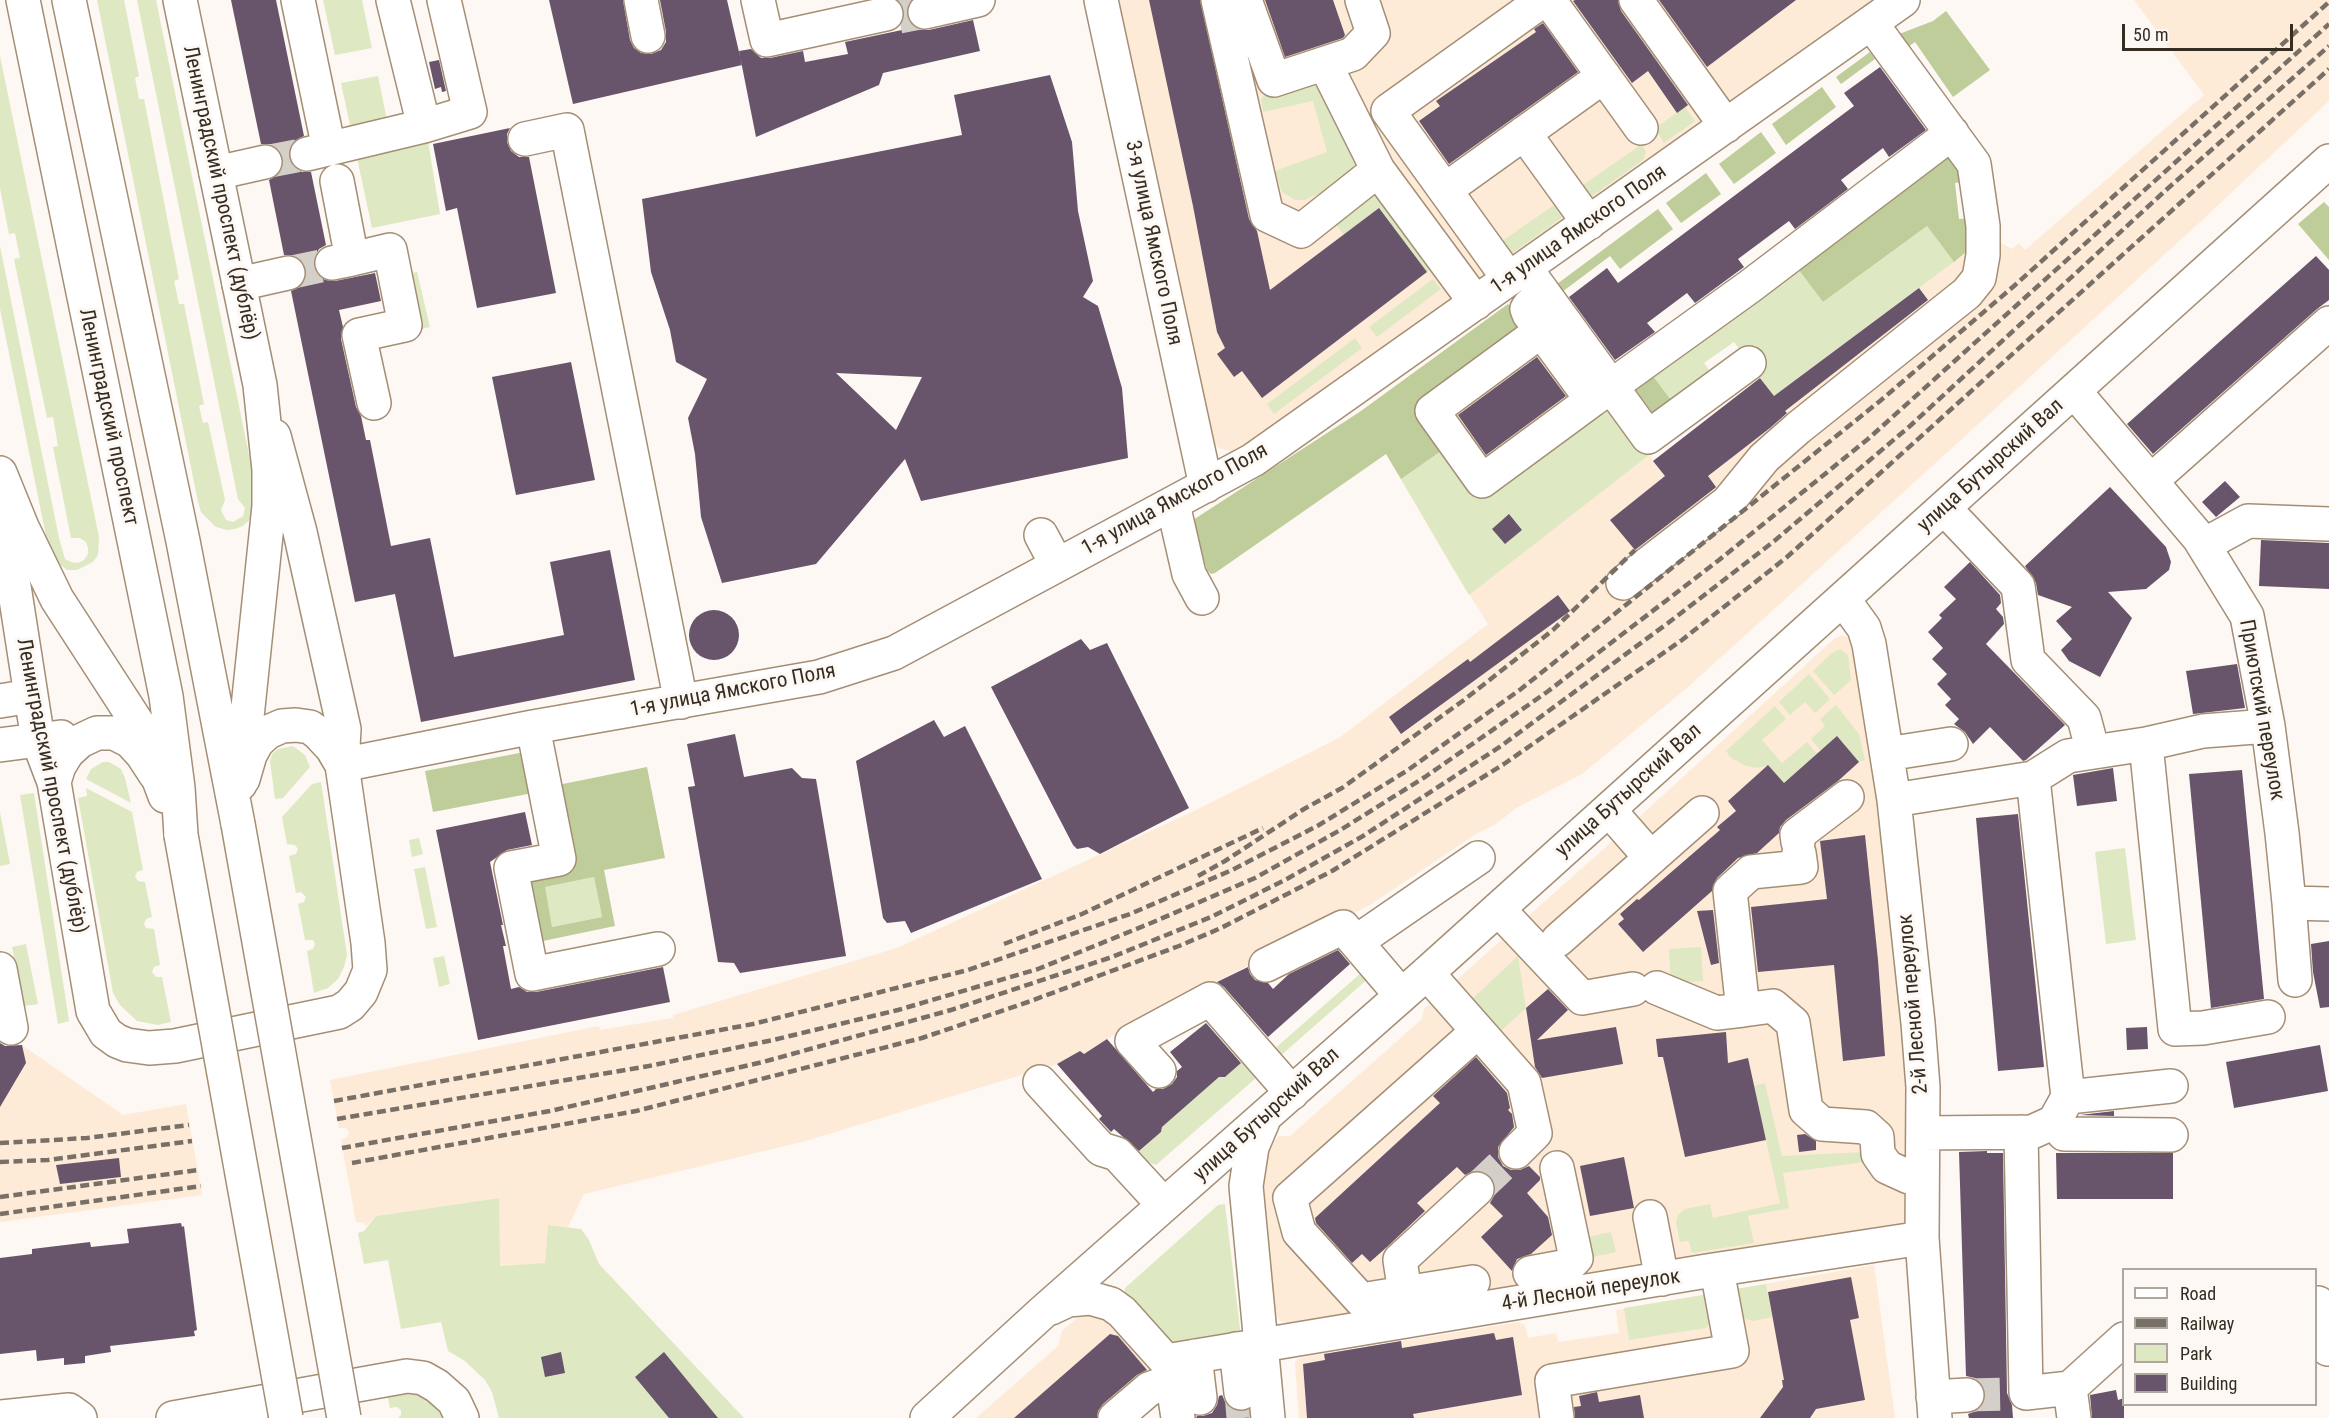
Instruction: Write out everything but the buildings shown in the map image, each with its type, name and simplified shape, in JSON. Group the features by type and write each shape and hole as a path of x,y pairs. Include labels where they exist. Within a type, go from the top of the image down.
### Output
{"street":[{"name":"Ленинградский проспект","path":"23,0 166,696 178,788 181,835"},
{"path":"69,0 183,541 238,825 344,1418"},
{"name":"Ленинградский проспект (дублёр)","path":"0,473 15,698 38,740 54,782 93,1011 106,1033 117,1041 138,1047 160,1047 344,1010 362,993 369,975 370,958 342,765 344,729 300,532 260,386 180,0"},
{"path":"298,0 318,151 424,126 470,112 444,0"},
{"path":"393,0 424,126"},
{"path":"641,0 648,36"},
{"path":"758,0 767,40 898,11 978,0"},
{"name":"3-я улица Ямского Поля","path":"1101,0 1206,486"},
{"path":"1218,0 1267,215 1301,231 1378,170"},
{"path":"1245,0 1274,80 1353,54 1373,33 1362,0"},
{"path":"1543,0 1388,111 1445,190 1517,273 1544,294 1602,393"},
{"path":"1549,0 1641,128"},
{"path":"1636,0 1726,126"},
{"name":"1-я улица Ямского Поля","path":"342,765 532,727 819,678 894,653 1253,460 1903,0"},
{"path":"1871,23 1974,164 1997,187"},
{"path":"1325,64 1378,170 1476,303"},
{"path":"1445,190 1604,76"},
{"path":"525,139 567,130 681,702"},
{"path":"1524,133 1589,223"},
{"path":"1541,331 1432,411 1482,481 1749,287 1952,133"},
{"name":"улица Бутырский Вал","path":"927,1418 1164,1204 1265,1117 1609,810 2329,161"},
{"path":"216,173 265,162"},
{"path":"1623,583 1728,502 1764,458 1798,428 1974,287 1982,268 1983,226 1974,164"},
{"path":"337,181 341,261 390,250 405,326 359,335 374,403"},
{"path":"239,284 288,273"},
{"path":"1544,294 1527,309 1541,331 1648,437 1749,363"},
{"path":"2152,480 2329,323"},
{"name":"Ленинградский проспект (дублёр)","path":"238,825 239,792 269,506 269,470 260,386"},
{"name":"Приютский переулок","path":"2074,391 2152,480 2204,545 2247,616 2268,726 2283,833 2295,980"},
{"name":"Ленинградский проспект (дублёр)","path":"0,473 36,559 63,608 138,724 181,835"},
{"path":"1173,504 1189,573 1202,598"},
{"path":"1944,508 2018,586 2028,660 2084,718 2093,752"},
{"path":"2204,545 2248,521 2329,524"},
{"path":"1041,535 1057,565"},
{"name":"2-й Лесной переулок","path":"1843,600 1864,628 1869,644 1894,800 1918,1023 1923,1133 1922,1238 1934,1407"},
{"path":"239,792 257,742 268,732 282,726 296,725 310,728 318,733 332,748 342,765"},
{"path":"1894,800 2033,778 2068,756 2146,744 2203,731 2268,726"},
{"path":"532,727 559,859 511,868 532,974 658,949"},
{"path":"54,782 59,766 67,753 80,741 97,733"},
{"path":"0,745 114,733 130,741 150,764 162,787"},
{"path":"1887,754 1951,744"},
{"path":"2146,744 2164,1030 2203,1028 2268,1017"},
{"path":"2033,778 2064,1134 2171,1135"},
{"path":"1743,1010 1730,891 1750,872 1801,867 1797,835 1847,797"},
{"path":"1609,810 1651,858"},
{"path":"1558,940 1702,813"},
{"path":"181,835 286,1418"},
{"path":"1356,942 1479,858"},
{"path":"2289,903 2329,904"},
{"path":"1498,909 1582,998 1645,988 1717,1013 1773,1006 1793,1023 1806,1110 1822,1124 1866,1126 1877,1137 1878,1154 1887,1167 1909,1177 1922,1179"},
{"path":"1266,965 1343,927 1401,994"},
{"path":"0,969 12,1028"},
{"path":"1427,973 1524,1083 1535,1133 1516,1152"},
{"path":"1160,1071 1132,1041 1210,999 1292,1093"},
{"path":"1473,1282 1361,1300 1299,1232 1290,1198 1478,1031"},
{"path":"1040,1082 1101,1149 1117,1154 1164,1204"},
{"path":"1923,1133 2032,1132 2061,1110 2171,1086"},
{"path":"1207,1377 1246,1186 1251,1147 1265,1117"},
{"path":"2021,1132 2022,1402 2072,1403 2122,1341"},
{"path":"1530,1273 1570,1280 1576,1258 1557,1168"},
{"path":"1405,1293 1400,1260 1477,1189"},
{"path":"1650,1216 1662,1279"},
{"name":"4-й Лесной переулок","path":"1123,1417 1153,1387 1207,1377 1570,1280 1662,1279 1922,1238"},
{"path":"1557,1418 1552,1381 1732,1352 1717,1270"},
{"path":"1044,1311 1068,1300 1090,1298 1111,1304 1207,1377 1268,1418"},
{"path":"2321,1302 2328,1350"},
{"path":"173,1418 407,1376 423,1378 437,1386 454,1401 462,1418"},
{"path":"1934,1407 1967,1395"},
{"path":"0,1417 69,1410 80,1418"}],"shaded area":[{"path":"1115,0 1884,0 1237,453 1218,448 1212,440"},
{"path":"2134,0 2329,0 2329,101 2197,225 1688,687 1582,774 1516,808 1496,824 1476,834 1370,905 1214,983 1107,1039 1084,1054 1080,1052 1057,1064 806,1141 584,1194 568,1227 548,1225 545,1264 499,1266 499,1198 376,1216 366,1226 364,1223 356,1222 341,1140 347,1137 349,1132 346,1128 339,1128 330,1080 599,1026 600,1030 673,1018 673,1015 897,948 1196,810 1339,738 1488,624 1450,564 1361,411 1508,304 1526,330 1546,314 1654,461 1760,378 1774,396 1996,231 2000,242 2012,249 2019,243 2025,250 2204,95"},
{"path":"1842,635 1850,638 1856,646 1883,798 1910,1052 1906,1226 1290,1324 1280,1321 1273,1311 1258,1156 1279,1136 1290,1136 1422,1019 1424,1009 1835,638"},
{"path":"22,1045 123,1115 186,1104 202,1195 0,1222 0,1089 11,1088 26,1064"},
{"path":"1874,1265 1895,1418 1299,1418 1295,1363 1304,1357 1518,1322 1525,1325 1528,1338 1556,1333 1558,1342 1619,1333 1616,1310"},
{"path":"1085,1311 1103,1314 1152,1370 1152,1373 1106,1418 976,1418 1058,1346 1062,1331"}],"green space":[{"path":"97,0 124,0 139,76 135,78 139,99 144,99 179,279 174,281 179,304 184,304 204,404 199,406 203,423 208,422 225,500 221,510 226,520 233,522 243,516 245,508 238,499 137,0 156,0 258,499 255,515 243,526 235,529 227,530 216,527 201,512 198,502"},
{"path":"323,0 362,0 372,48 335,55"},
{"path":"1946,11 1990,70 1953,97 1915,42 1904,50 1894,36 1933,21"},
{"path":"1870,52 1875,59 1841,84 1836,77"},
{"path":"0,56 99,537 98,555 93,562 77,570 67,570 59,564 53,557 47,541 0,309 0,246 59,538 65,559 78,563 88,554 88,548 86,542 80,538 71,538 53,447 58,446 53,417 47,418 14,259 20,258 15,233 9,234 0,188"},
{"path":"378,76 392,145 427,135 440,214 372,228 341,83"},
{"path":"1318,84 1364,162 1350,180 1305,200 1295,200 1282,192 1275,171 1327,152 1313,101 1263,112 1261,99 1268,91"},
{"path":"1822,87 1836,107 1786,145 1772,124"},
{"path":"1685,107 1695,121 1664,143 1655,128"},
{"path":"1761,132 1776,153 1734,184 1719,164"},
{"path":"1642,144 1646,152 1643,160 1504,259 1495,246"},
{"path":"1951,152 1969,181 1955,183 1959,219 1973,218 1976,244 1954,262 1927,226 1823,302 1795,265"},
{"path":"1706,173 1721,194 1681,223 1666,203"},
{"path":"1375,188 1438,264 1427,272 1379,209 1344,235 1336,225 1334,219"},
{"path":"2324,202 2329,207 2329,260 2298,224"},
{"path":"1658,209 1673,229 1620,269 1610,256 1562,292 1557,284"},
{"path":"1927,226 1954,262 1774,396 1734,342 1704,363 1716,379 1677,408 1650,372 1795,265 1823,302"},
{"path":"417,272 430,327 418,330 405,274"},
{"path":"1433,279 1441,289 1377,337 1369,327"},
{"path":"1508,304 1526,330 1419,413 1444,449 1401,479 1386,454 1215,573 1211,574 1207,570 1193,520 1361,411"},
{"path":"1355,338 1362,348 1274,414 1267,404"},
{"path":"1650,372 1677,408 1655,416 1635,389"},
{"path":"1608,399 1649,455 1469,595 1401,479 1444,449 1477,495"},
{"path":"1840,649 1848,655 1851,680 1834,695 1813,671 1832,653"},
{"path":"1809,674 1830,699 1815,713 1805,702 1790,715 1779,702"},
{"path":"1836,705 1859,734 1865,760 1859,762 1837,737 1821,751 1811,739 1825,726 1820,719"},
{"path":"1775,706 1786,719 1762,740 1782,763 1807,742 1817,754 1784,783 1768,766 1757,768 1746,766 1731,758 1726,751"},
{"path":"293,746 305,755 310,767 283,798 275,799 270,761 272,754 278,749"},
{"path":"530,751 533,793 433,812 425,771"},
{"path":"103,762 109,762 121,769 131,803 86,779 91,769"},
{"path":"647,767 665,858 604,870 615,926 538,942 525,878 570,869 553,786","holes":["594,877 602,917 552,927 545,887"]},
{"path":"321,782 347,955 338,979 328,988 314,993 307,951 313,949 315,944 313,940 305,940 298,904 304,902 306,897 301,892 296,893 289,856 296,854 298,849 295,845 287,844 282,817 312,784"},
{"path":"86,788 132,812 143,870 137,872 135,877 138,881 145,882 152,917 146,919 144,924 146,928 154,929 160,965 154,967 152,972 156,977 162,977 171,1022 158,1025 137,1021 120,1005 113,993 78,798 87,796"},
{"path":"34,793 69,1021 58,1024 20,795"},
{"path":"0,812 10,864 0,866"},
{"path":"419,838 423,854 412,857 409,840"},
{"path":"2125,848 2136,940 2106,944 2095,852"},
{"path":"425,867 437,927 426,929 414,869"},
{"path":"594,877 602,917 552,927 544,887"},
{"path":"26,944 38,1004 24,1006 12,947"},
{"path":"1701,947 1703,981 1671,983 1669,949"},
{"path":"444,956 450,984 439,987 433,958"},
{"path":"1518,956 1526,1008 1500,1032 1471,1000"},
{"path":"1362,972 1369,978 1278,1058 1272,1051"},
{"path":"1242,1062 1256,1078 1156,1165 1141,1159 1136,1154 1161,1132 1162,1127 1219,1077 1225,1077"},
{"path":"1765,1083 1782,1156 1863,1152 1865,1162 1783,1173 1789,1208 1748,1216 1754,1243 1692,1253 1689,1241 1680,1242 1676,1223 1678,1215 1685,1209 1710,1204 1713,1218 1780,1203 1754,1086"},
{"path":"499,1198 500,1266 545,1263 548,1225 581,1229 589,1240 599,1264 744,1418 499,1418 492,1392 485,1380 465,1361 448,1351 441,1322 401,1329 388,1260 364,1264 358,1233 364,1231 376,1216"},
{"path":"1225,1204 1241,1337 1166,1349 1124,1296 1125,1288 1218,1205"},
{"path":"1611,1232 1616,1252 1592,1257 1588,1237"},
{"path":"1766,1284 1772,1317 1754,1321 1746,1319 1742,1316 1736,1289"},
{"path":"1709,1294 1712,1321 1706,1328 1629,1340 1624,1308"},
{"path":"405,1392 419,1394 430,1401 444,1418 398,1418 401,1410 397,1407 390,1408 387,1394"}],"tunnel":[{"path":"899,17 925,12"},
{"path":"265,162 307,154"},
{"path":"288,273 330,264"},
{"path":"1477,1189 1516,1152"},
{"path":"1241,1393 1243,1418"},
{"path":"1967,1395 2011,1394"}],"railway":[{"path":"334,1101 753,1024 968,970 1130,914 1232,870 1319,825 1408,770 1521,689 1880,401 2014,286 2329,2"},
{"path":"337,1119 649,1066 773,1040 898,1010 1038,969 1255,878 1342,829 1425,777 1547,692 1719,560 1868,439 2329,24"},
{"path":"342,1148 550,1111 763,1062 951,1010 1112,957 1211,917 1285,880 1363,836 1501,746 1773,542 1910,426 2166,190 2329,46"},
{"path":"352,1163 636,1111 922,1038 1028,1002 1179,946 1221,928 1332,871 1504,764 1682,640 1787,557 2329,69"},
{"path":"1198,876 1304,809 1342,788 1464,700 1553,630 1635,550"},
{"path":"1004,944 1082,914 1263,828"},
{"path":"0,1143 87,1138 189,1125"},
{"path":"0,1162 48,1160 192,1141"},
{"path":"0,1197 198,1170"},
{"path":"0,1214 201,1186"}]}
